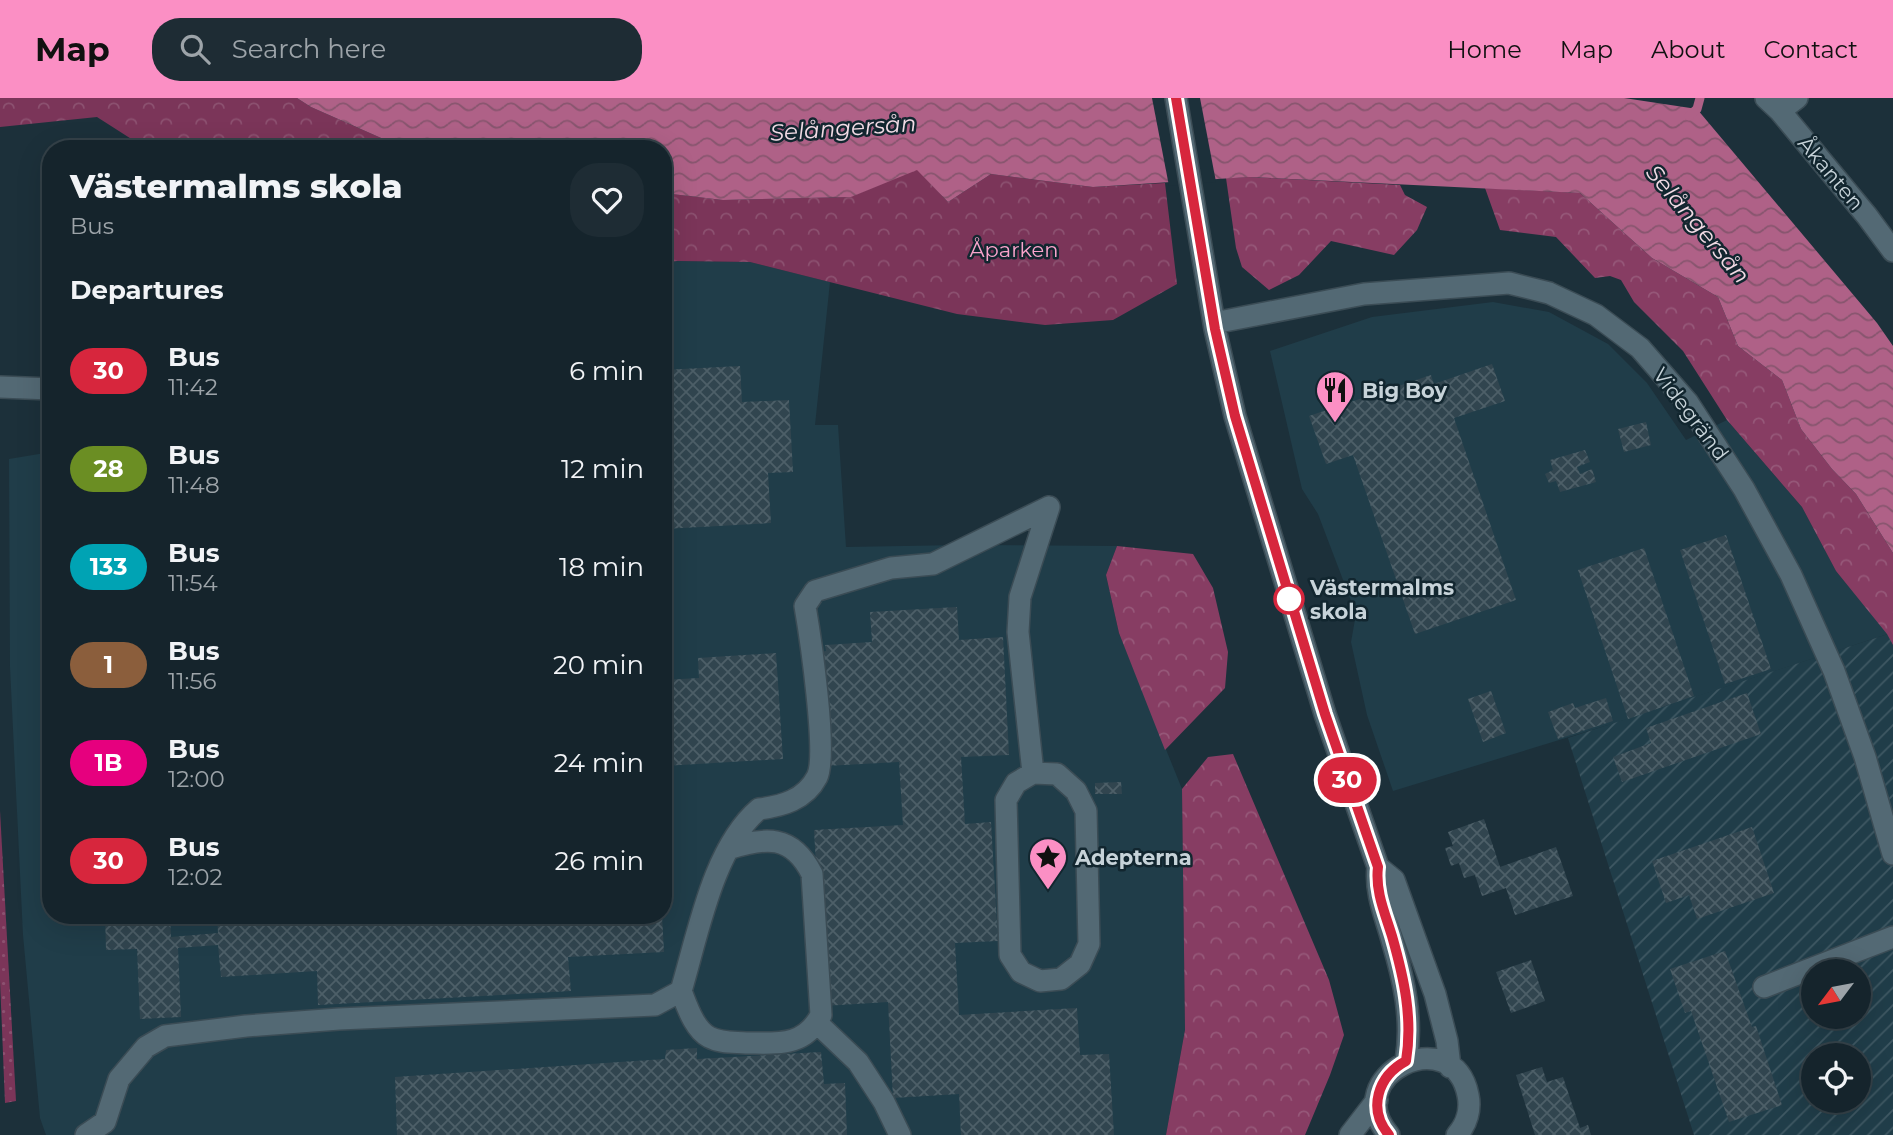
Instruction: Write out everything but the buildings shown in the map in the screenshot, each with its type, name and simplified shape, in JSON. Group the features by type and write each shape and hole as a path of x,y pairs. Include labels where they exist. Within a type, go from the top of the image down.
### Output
{"street":[{"path":"1176,98 1214,323 1235,416 1325,714 1378,867 1376,883 1407,998 1409,1027 1406,1061"},
{"name":"Åkanten","path":"1781,102 1893,251"},
{"name":"Videgränd","path":"1214,323 1364,294 1509,283 1549,293 1595,315 1640,348 1688,403 1744,489 1791,575 1833,671 1865,757 1893,855"},
{"path":"0,387 42,389"},
{"path":"728,849 752,842 772,842 793,847 809,866 812,874 821,1015 814,1028 785,1044 722,1042 706,1036 694,1021 681,991 719,866 728,849 737,832 759,808 781,806 804,794 818,775 820,743 812,648 805,606 815,591 891,568 933,564 1049,507 1020,597 1018,632 1033,773"},
{"path":"1033,773 1057,774 1076,791 1086,811 1089,944 1080,964 1061,979 1040,981 1020,972 1010,955 1006,800 1016,783 1033,773"},
{"path":"1378,867 1394,880 1427,972 1447,1041 1450,1067"},
{"path":"1764,986 1893,937"},
{"path":"86,1135 104,1122 119,1079 146,1047 165,1036 327,1020 655,1005 681,991"},
{"path":"817,1023 858,1062 884,1102 900,1135"},
{"path":"1350,1135 1377,1100 1390,1073 1406,1061 1427,1058 1450,1067 1457,1073 1466,1089 1468,1116 1480,1135"},
{"path":"1377,1100 1381,1122 1389,1135"},
{"path":"1457,1135 1468,1116"}],"shaded area":[{"path":"672,262 750,262 830,282 815,425 838,425 846,547 1117,546 1106,575 1119,633 1182,789 1185,1030 1166,1135 46,1135 40,1118 23,935 10,667 9,459 42,454 42,924 672,924"},
{"path":"1493,302 1549,312 1608,344 1647,383 1686,440 1727,420 1802,507 1836,571 1888,634 1628,719 1393,791 1367,715 1351,642 1356,614 1318,514 1302,489 1270,351 1372,317"},
{"path":"1888,634 1893,645 1893,1135 1694,1135 1568,738"}],"green space":[{"path":"0,98 297,98 311,107 386,140 133,140 97,117 0,127"},
{"name":"Åparken","path":"917,169 948,202 991,174 1093,187 1165,183 1177,284 1113,320 1045,325 957,314 750,262 672,262 672,194 723,200 850,197"},
{"path":"1226,178 1400,185 1405,195 1427,207 1417,230 1394,255 1331,241 1299,275 1269,290 1242,267 1236,248"},
{"path":"1485,188 1580,193 1652,258 1718,297 1738,346 1782,380 1801,429 1832,469 1856,494 1893,553 1893,645 1836,571 1802,507 1727,420 1683,351 1634,302 1621,280 1610,276 1595,278 1556,237 1500,230"},
{"path":"1117,546 1193,554 1213,588 1228,652 1225,688 1165,750 1119,633 1106,575"},
{"path":"1233,754 1329,980 1344,1035 1305,1135 1166,1135 1185,1030 1182,789 1208,757"},
{"path":"0,811 16,1101 5,1103 0,980"}],"water":[{"name":"Selångersån","path":"297,98 1624,98 1697,109 1877,323 1893,346 1893,553 1856,494 1832,469 1801,429 1782,380 1738,346 1718,297 1652,258 1580,193 1249,177 1093,187 991,174 948,202 917,170 851,197 723,200 672,194 672,140 386,140 311,107"}],"pier":[{"path":"1152,98 1200,98 1216,182 1169,186"}],"waterway":[{"path":"1689,116 1697,109 1700,98"}],"bus line":[{"name":"30","path":"1176,98 1215,329 1235,416 1325,714 1378,867 1376,883 1407,998 1409,1042 1406,1061 1397,1066 1384,1081 1377,1100 1381,1122 1389,1135"}],"place":[{"name":"Big Boy","path":"1335,424"},
{"name":"Västermalms skola","path":"1289,599"},
{"name":"Adepterna","path":"1048,891"}]}
